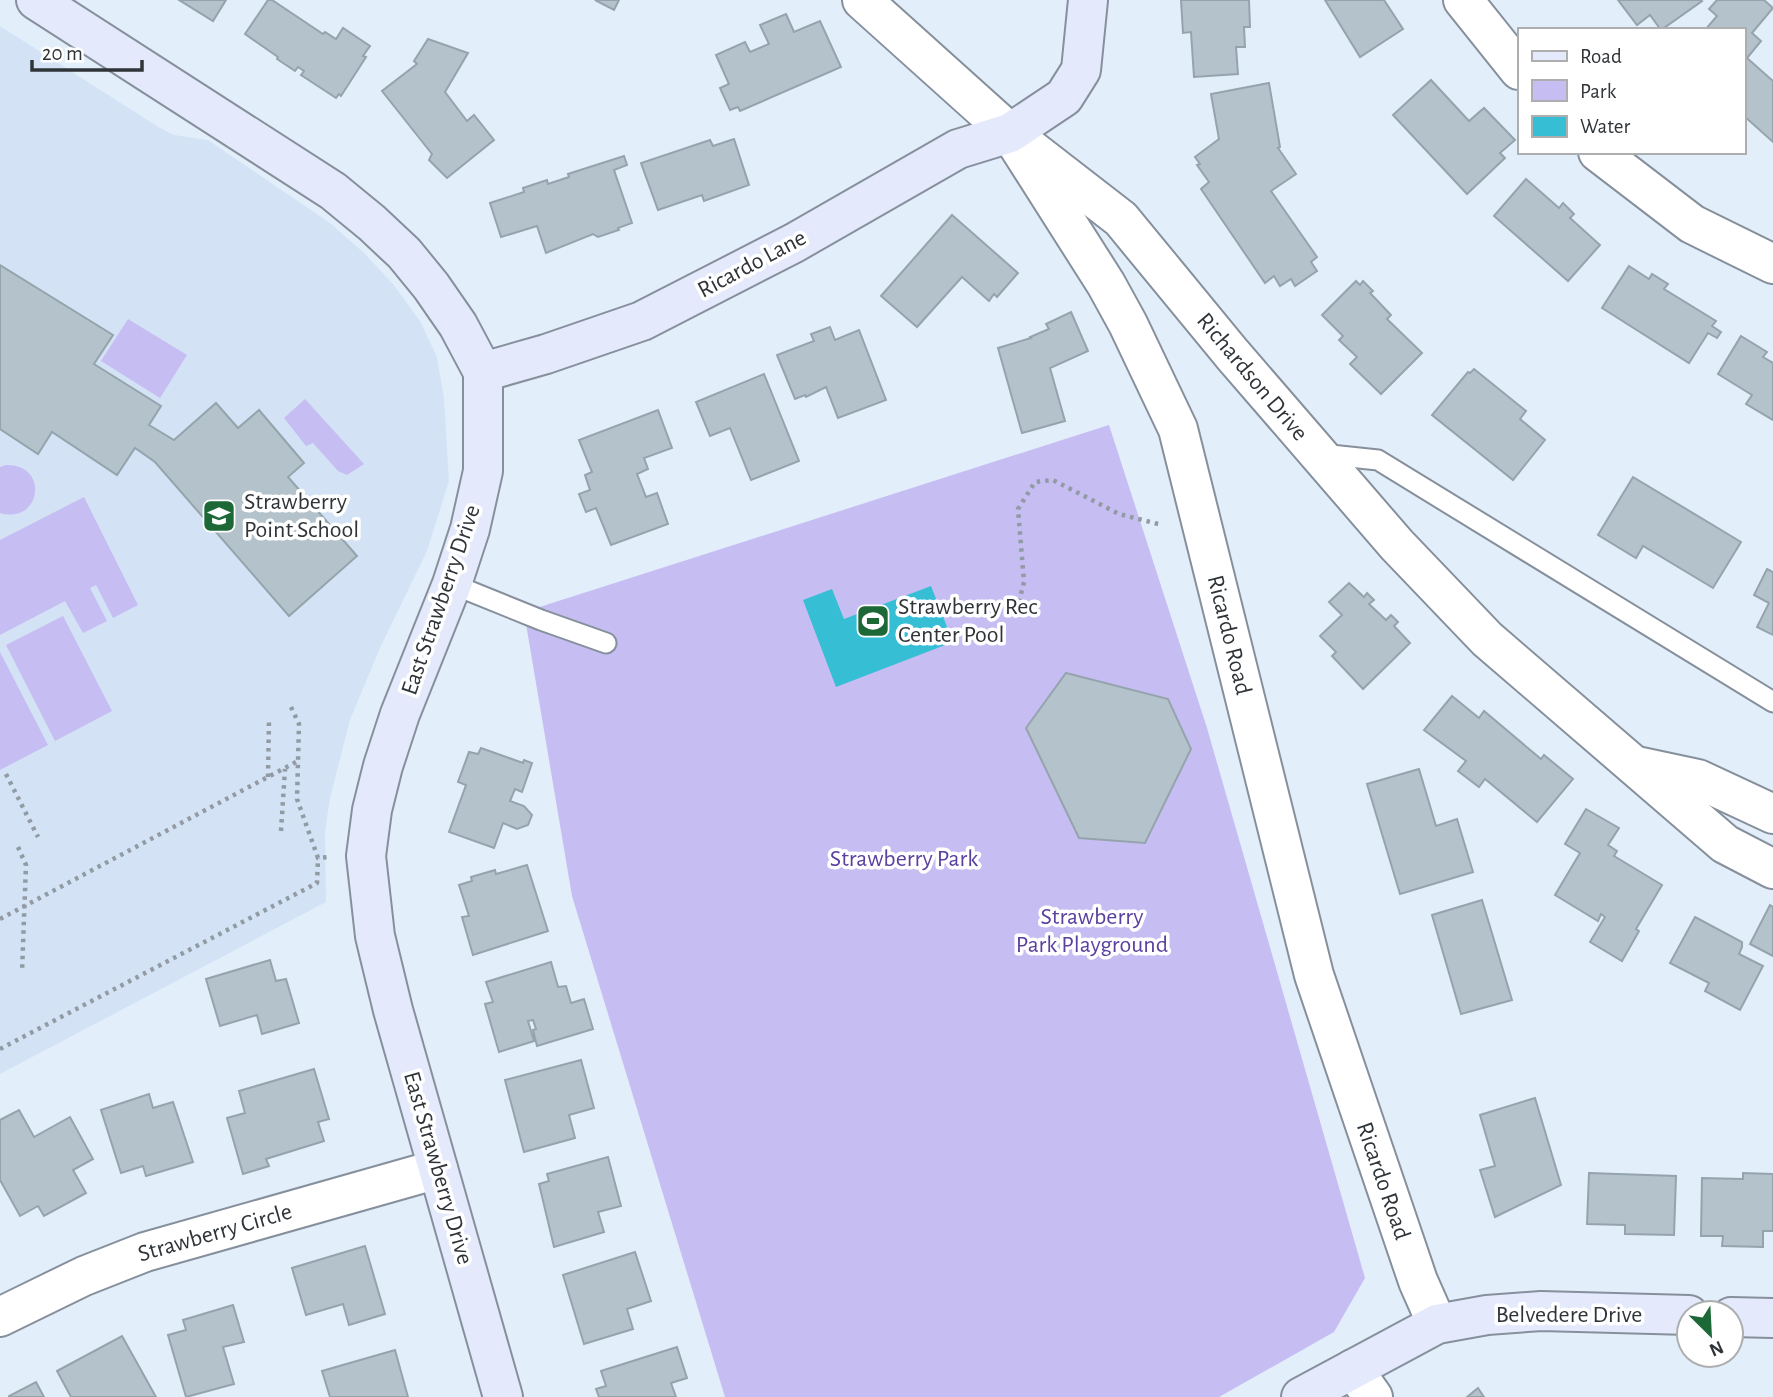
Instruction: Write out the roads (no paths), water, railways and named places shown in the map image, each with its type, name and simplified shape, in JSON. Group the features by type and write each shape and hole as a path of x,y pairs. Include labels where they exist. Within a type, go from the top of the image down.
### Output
{"street":[{"name":"East Strawberry Drive","path":"36,0 333,191 372,223 404,253 431,286 458,325 483,372 483,471 470,529 383,766 372,810 366,856 375,936 393,1010 503,1397"},
{"name":"Richardson Drive","path":"862,0 1010,133 1121,219 1232,354 1397,545 1487,639 1726,844 1773,870"},
{"path":"1010,133 1064,97 1081,70 1088,0"},
{"path":"1463,0 1518,69"},
{"name":"Ricardo Lane","path":"483,372 546,354 642,321 794,243 958,149 1010,133"},
{"name":"Ricardo Road","path":"1010,133 1106,284 1178,429 1314,975 1418,1281 1437,1324"},
{"path":"1601,154 1692,224 1773,264"},
{"name":"Richardson Drive","path":"1633,765 1698,779 1773,814"},
{"name":"Strawberry Circle","path":"0,1317 84,1276 145,1252 438,1169"},
{"name":"Belvedere Drive","path":"1301,1397 1363,1383 1437,1324 1487,1315 1541,1311 1675,1315"},
{"path":"1745,1317 1773,1318"}],"lane":[{"path":"1318,453 1378,460 1773,702"},
{"path":"452,584 606,643"}],"water":[{"path":"931,586 953,642 836,687 803,600 832,589 844,619"}],"place":[{"name":"Strawberry Point School","path":"219,516"},
{"name":"Strawberry Rec Center Pool","path":"873,621"}],"park label":[{"name":"Strawberry Park","path":"904,859"},
{"name":"Strawberry Park Playground","path":"1092,931"}]}
